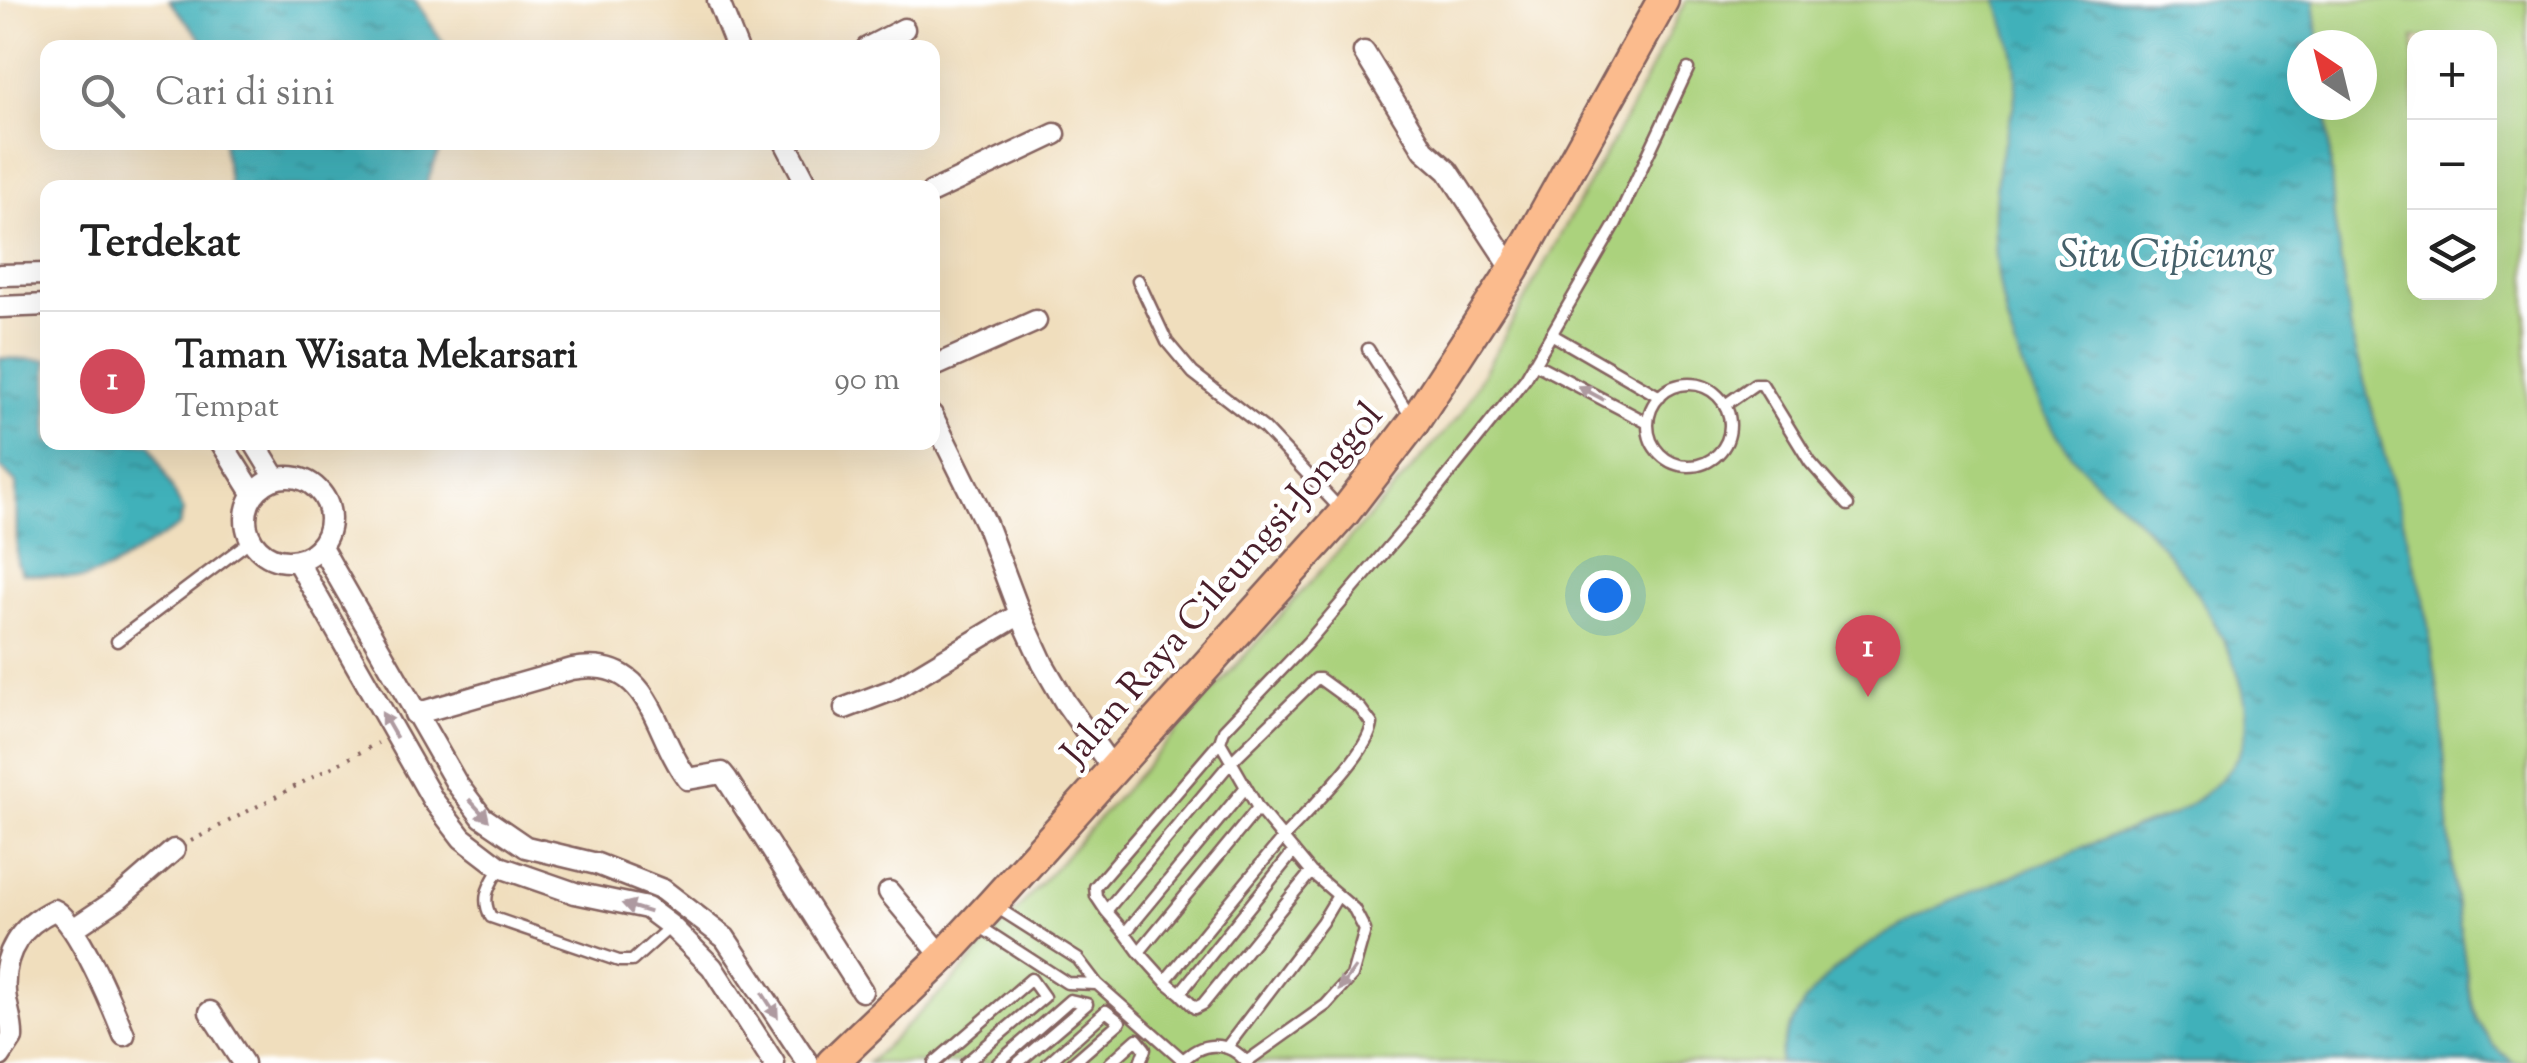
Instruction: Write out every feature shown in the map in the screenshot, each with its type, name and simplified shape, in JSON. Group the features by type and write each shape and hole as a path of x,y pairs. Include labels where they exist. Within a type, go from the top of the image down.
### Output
{"main road":[{"name":"Jalan Raya Cileungsi-Jonggol","path":"832,1063 983,914 1344,513 1414,422 1513,270 1663,0"}],"street":[{"path":"718,0 734,40"},
{"path":"883,40 904,29"},
{"path":"1364,52 1424,150 1448,171 1513,270"},
{"path":"940,188 1055,134"},
{"path":"789,150 805,180"},
{"path":"0,275 40,274"},
{"path":"0,307 40,305"},
{"path":"940,363 1036,321"},
{"path":"940,431 986,524 1020,614 1065,702 1113,769"},
{"path":"225,450 253,493"},
{"path":"259,450 276,478"},
{"path":"276,478 303,479 324,496 331,522 320,548 297,561 276,561 258,551 246,533 245,512 253,493 276,478"},
{"path":"320,548 457,784 482,817 526,846 596,864 662,890 726,938 808,1063"},
{"path":"297,561 395,736 462,838 500,867 574,894 647,908 712,967 774,1063"},
{"path":"845,708 895,689 1020,614"},
{"path":"415,714 572,669 595,666 619,672 644,696 688,780 714,773 722,773 726,778 862,991"},
{"path":"73,929 119,898 174,850"},
{"path":"890,892 942,957"},
{"path":"0,1056 12,1038 5,993 6,969 14,942 26,927 54,910 61,912 73,929 124,1036"},
{"path":"210,1012 243,1063"}],"lane":[{"path":"1312,872 1203,1004 1195,1008 1138,952 1096,896 1095,887 1220,742 1224,730 1306,643 1422,508 1534,363 1616,223 1688,69"},
{"path":"1138,280 1166,342 1193,373 1264,428 1344,513"},
{"path":"1551,334 1660,396"},
{"path":"1368,349 1414,422"},
{"path":"1534,363 1648,422"},
{"path":"1725,405 1755,384 1762,384 1802,451 1848,504"},
{"path":"1694,385 1710,391 1725,405 1730,423 1726,444 1712,460 1698,465 1677,464 1659,454 1649,435 1648,422 1660,396 1676,387 1694,385"},
{"path":"116,641 251,540"},
{"path":"1106,910 1230,762 1316,679 1370,718 1370,735 1336,782 1284,837 1165,981"},
{"path":"983,914 1078,959 1098,984 1182,1062 1200,1048 1227,1047 1247,1062 1326,1005 1352,976 1365,930 1354,909 1312,872 1258,808 1220,742"},
{"path":"1125,933 1246,788"},
{"path":"1138,952 1258,808"},
{"path":"1180,993 1294,851"},
{"path":"500,867 486,891 485,905 491,917 618,961 632,960 671,926"},
{"path":"1227,1047 1337,897"},
{"path":"983,914 1067,983 1098,984"},
{"path":"934,1063 1031,979 1044,996 1087,1004 1120,1022 1145,1049 1140,1063"},
{"path":"966,1063 1044,996"},
{"path":"998,1063 1070,1000"},
{"path":"1018,1063 1087,1004"},
{"path":"1048,1063 1106,1012"},
{"path":"1073,1063 1120,1022"},
{"path":"1110,1063 1137,1039"}],"path":[{"path":"174,850 352,754 395,736"}],"green space":[{"path":"1686,0 2527,0 2527,1063 868,1063 955,979 1461,414 1631,108"}],"water":[{"path":"169,0 415,0 441,40 202,40"},
{"name":"Situ Cipicung","path":"1997,0 2314,0 2317,30 2287,30 2287,120 2328,120 2334,218 2352,337 2424,599 2441,709 2453,878 2469,989 2476,1018 2493,1045 2514,1063 1779,1063 1790,1026 1811,994 1840,965 1875,941 1951,901 2173,815 2222,777 2242,746 2246,720 2243,691 2218,629 2161,546 2089,475 2063,443 2034,392 2012,338 1995,246 1998,170 2015,92 2016,70"},
{"path":"224,150 439,150 428,180 229,180"},
{"path":"0,358 40,360 40,450 153,450 183,511 179,526 108,570 83,579 22,573 17,562 16,483 0,467"}],"place":[{"name":"Taman Wisata Mekarsari","path":"1868,697"}]}
